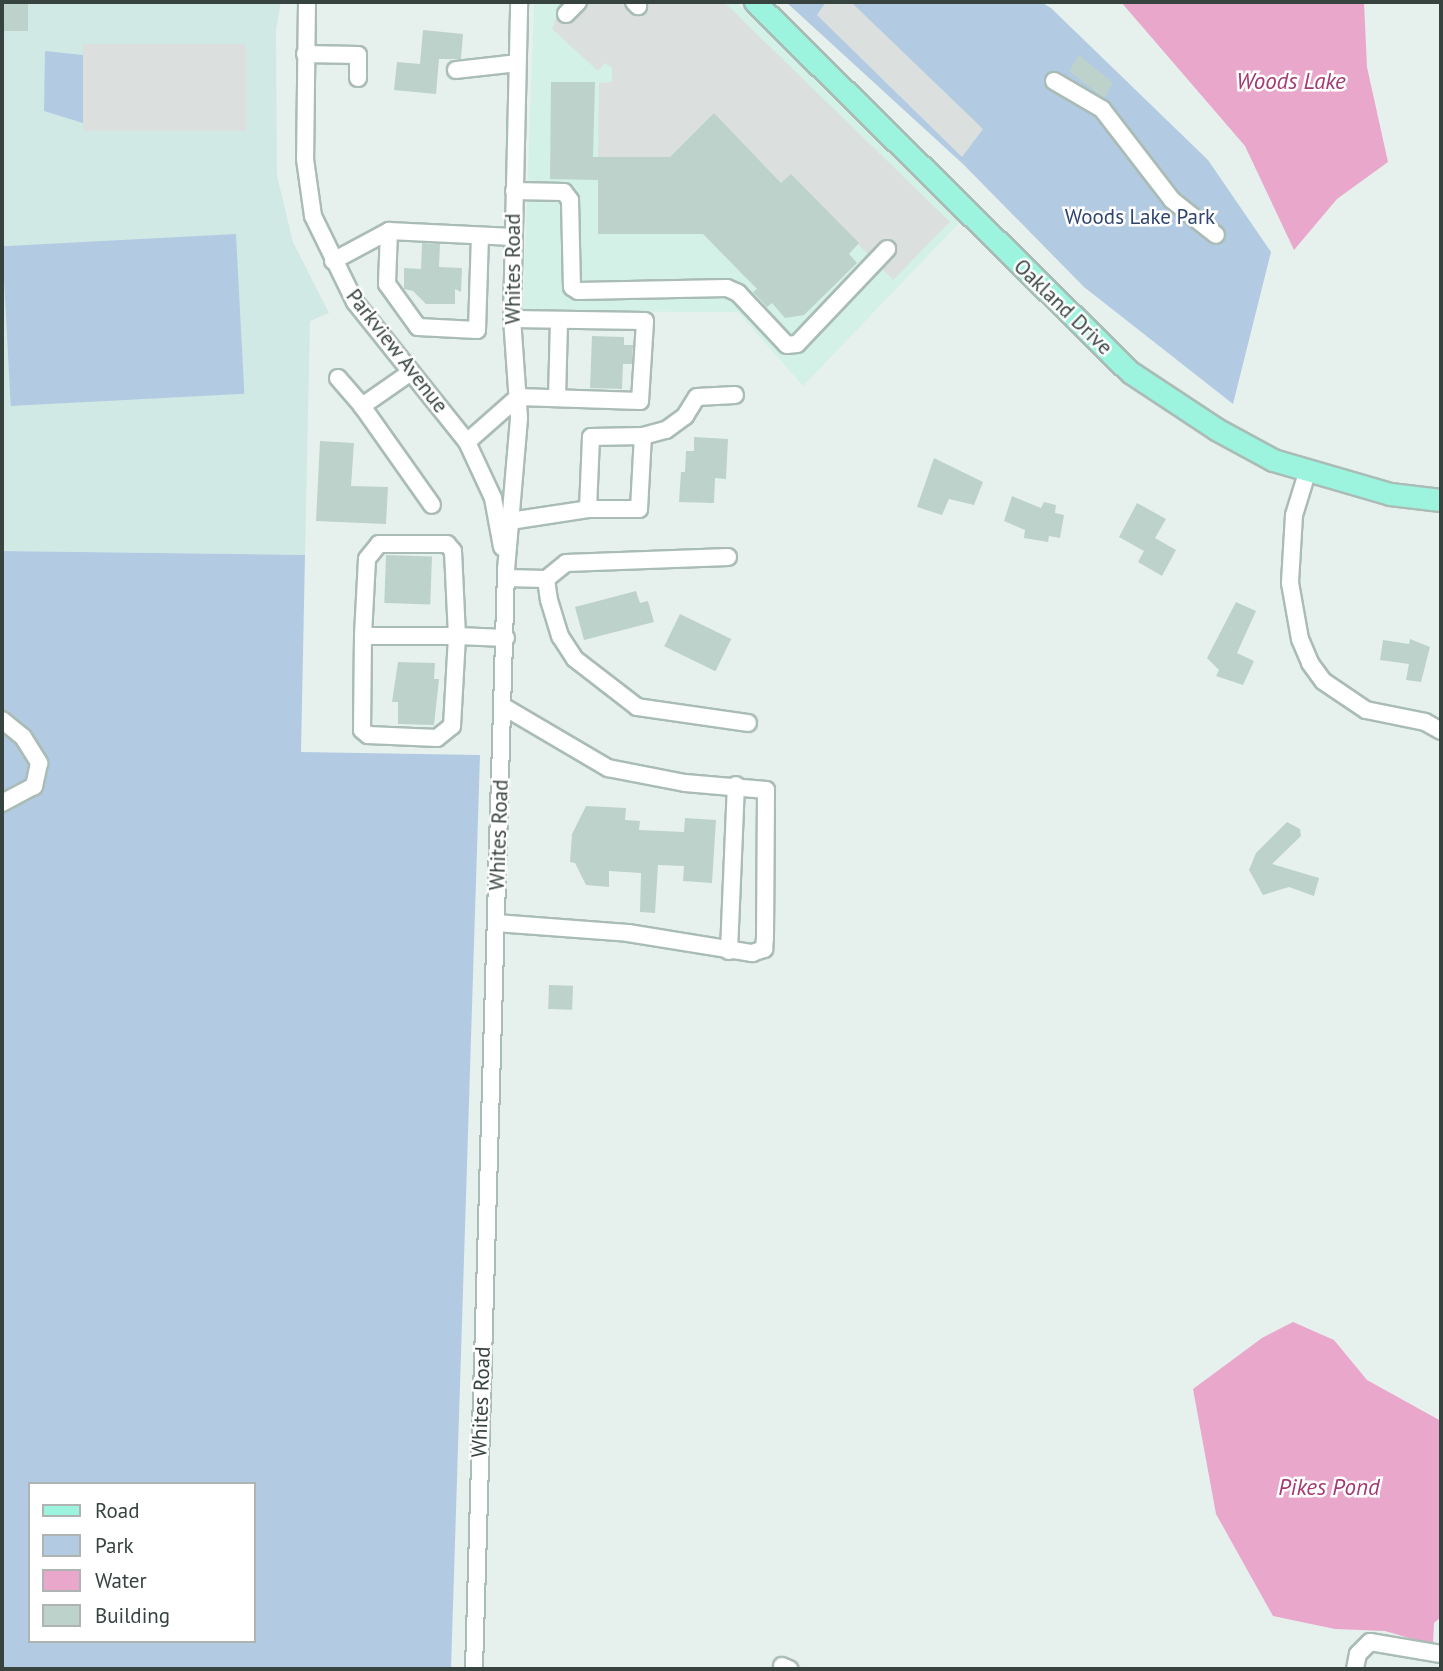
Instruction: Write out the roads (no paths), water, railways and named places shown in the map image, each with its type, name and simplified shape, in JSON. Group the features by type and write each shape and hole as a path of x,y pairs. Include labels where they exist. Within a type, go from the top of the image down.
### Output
{"main road":[{"name":"Oakland Drive","path":"755,2 1130,372 1250,449 1307,473 1390,494 1441,500"}],"street":[{"name":"Parkview Avenue","path":"307,2 307,186 313,216 355,302 467,442 493,498 506,574"},
{"name":"Whites Road","path":"474,1669 506,574 518,397 512,319 517,63 514,2"},
{"path":"566,14 578,2"},
{"path":"305,54 358,55 358,78"},
{"path":"456,70 517,63"},
{"path":"1054,80 1102,109 1172,200 1216,235"},
{"path":"514,191 564,192 570,200 572,287 578,291 727,288 738,293 787,345 797,344 887,249"},
{"path":"389,232 387,284 418,327 477,330 480,236"},
{"path":"333,261 389,232 513,237"},
{"path":"467,442 518,397 640,401 645,321 512,319"},
{"path":"556,398 559,320"},
{"path":"362,406 411,372"},
{"path":"338,378 362,406 432,505"},
{"path":"588,509 591,437 643,436 666,430 685,416 697,397 735,395"},
{"path":"510,521 588,509 642,507 643,436"},
{"path":"1307,473 1294,515 1290,583 1300,639 1310,663 1323,681 1366,709 1425,722 1441,731"},
{"path":"379,544 447,544 453,551 457,636 452,726 437,738 368,736 362,730 367,559 379,544"},
{"path":"506,574 546,579 566,563 728,557"},
{"path":"546,579 560,636 575,659 637,707 748,723"},
{"path":"363,636 506,638"},
{"path":"496,923 628,933 729,951 761,952 765,937 769,796 761,787 684,783 608,768 504,707"},
{"path":"2,720 23,737 38,763 34,786 2,803"},
{"path":"729,951 736,785"},
{"path":"1355,1669 1358,1654 1370,1642 1441,1654"}],"water":[{"name":"Woods Lake","path":"1121,2 1364,2 1367,67 1388,162 1337,199 1294,250 1245,146"},
{"name":"Pikes Pond","path":"1293,1322 1334,1340 1367,1380 1441,1421 1441,1617 1434,1623 1433,1645 1385,1631 1335,1629 1273,1616 1216,1514 1193,1389 1262,1338"}],"park label":[{"name":"Woods Lake Park","path":"1140,217"}]}
